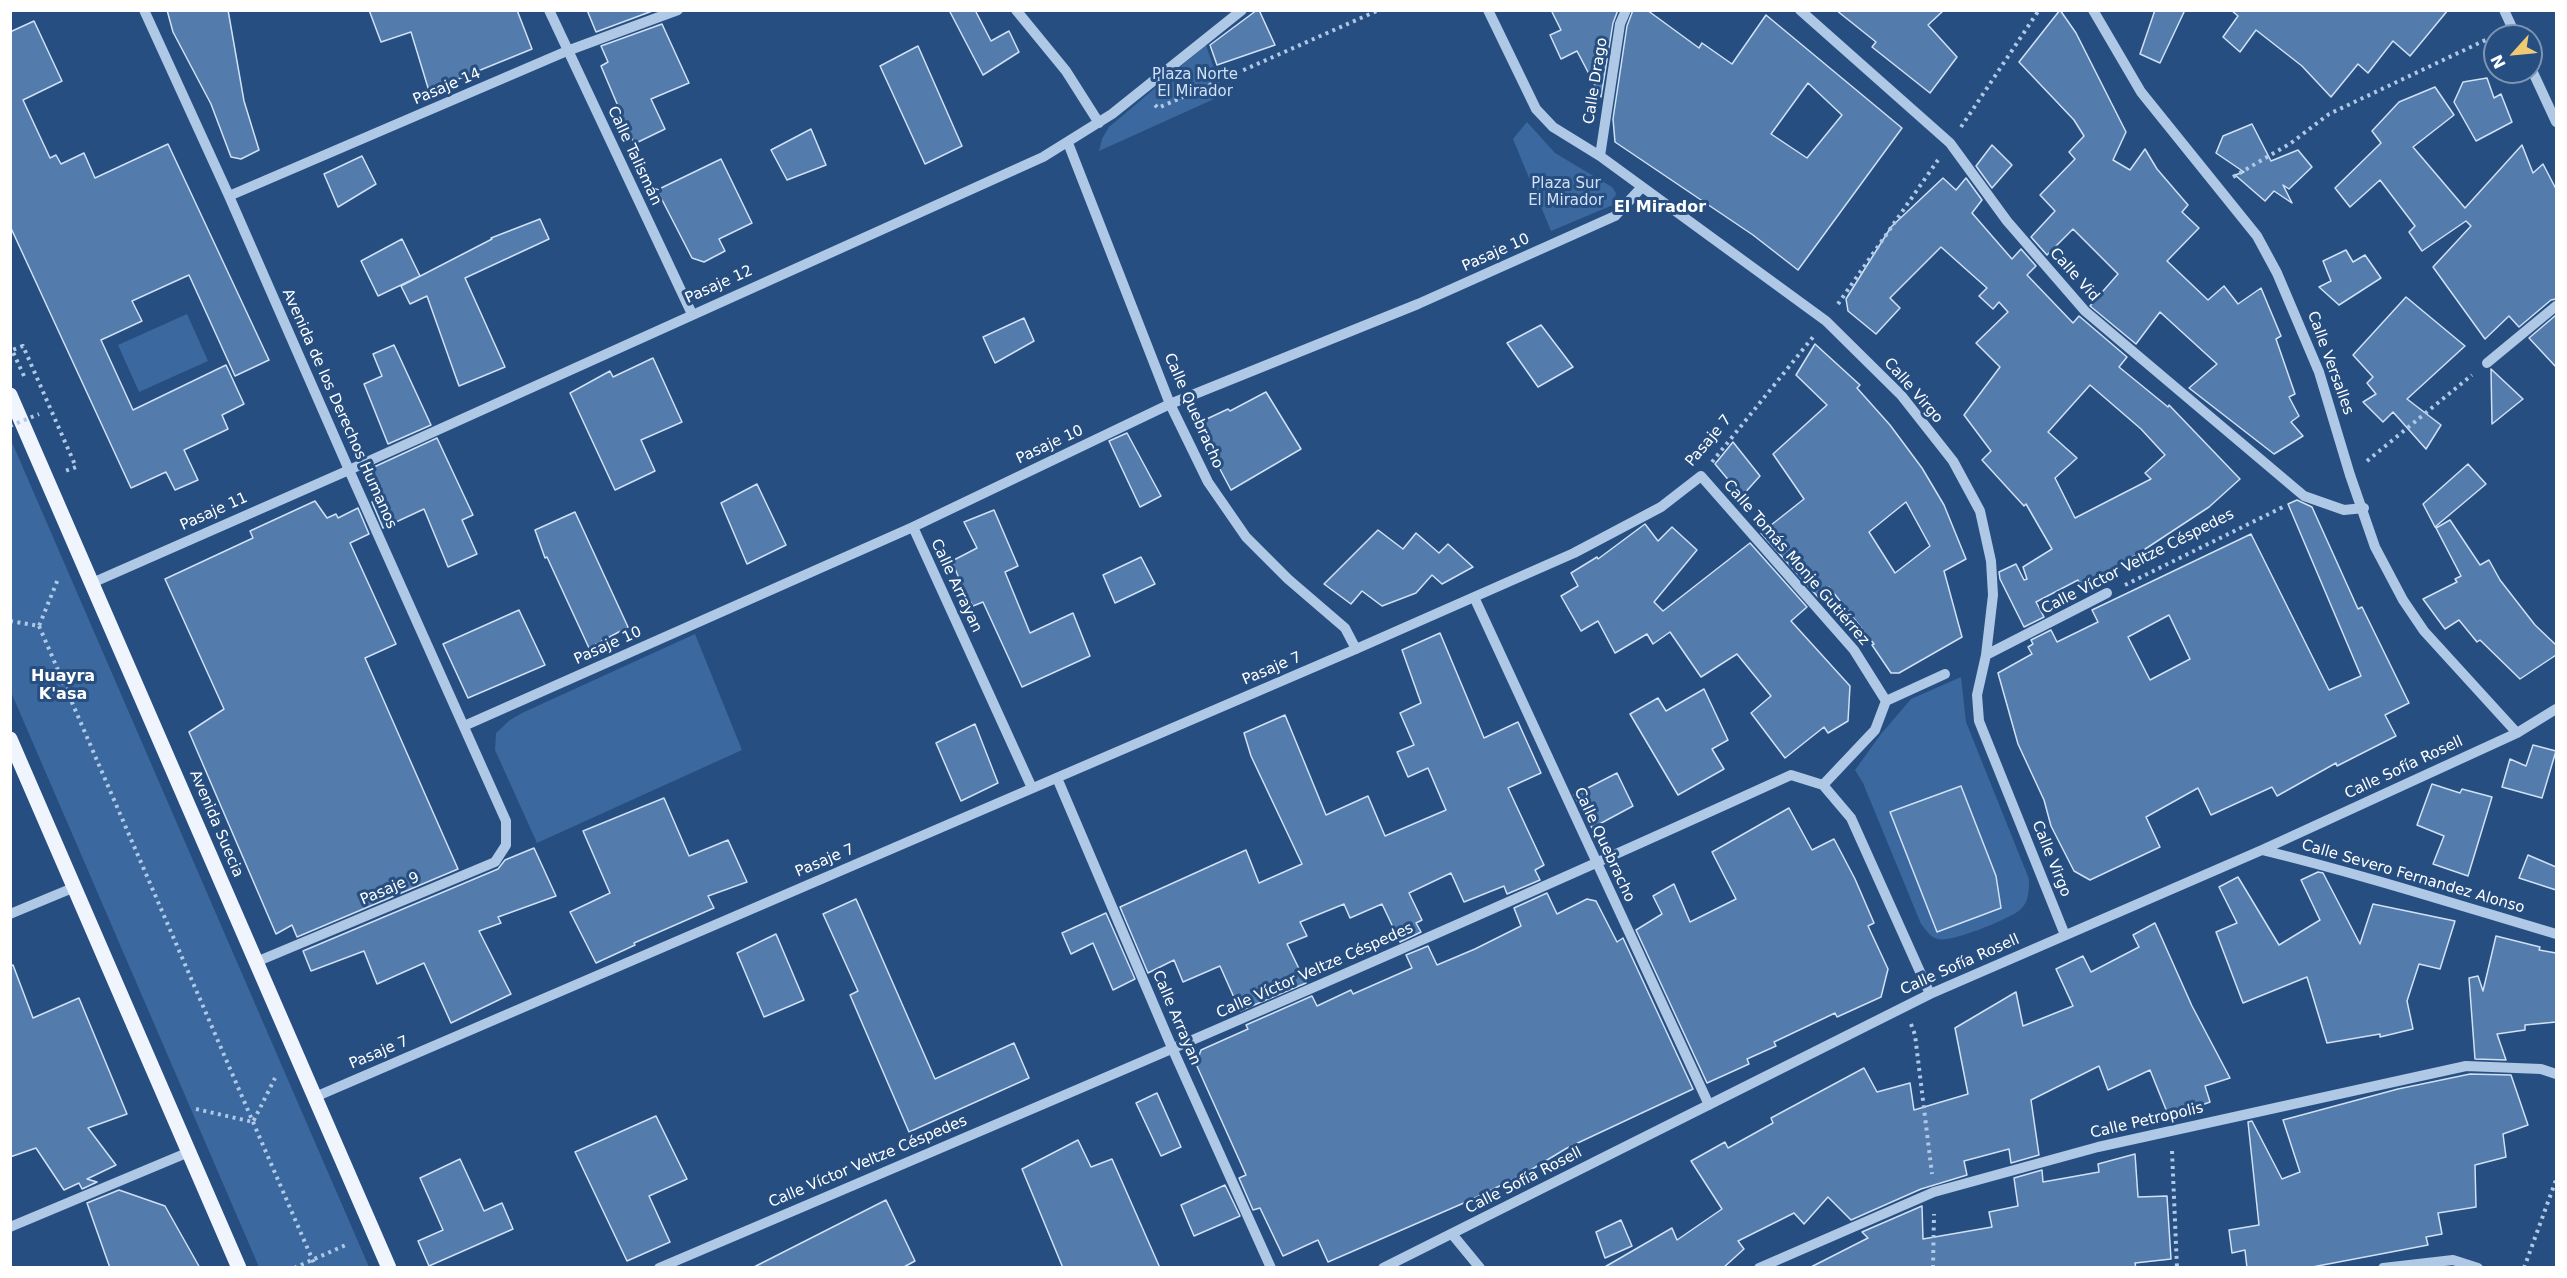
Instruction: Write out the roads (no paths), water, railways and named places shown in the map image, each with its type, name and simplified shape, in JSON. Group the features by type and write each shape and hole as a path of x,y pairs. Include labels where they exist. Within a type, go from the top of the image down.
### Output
{"main road":[{"name":"Avenida Suecia","path":"10,395 388,1268"},
{"path":"10,739 238,1268"}],"street":[{"name":"Avenida de los Derechos Humanos","path":"144,10 229,196 506,821"},
{"name":"Calle Talismán","path":"549,10 692,314"},
{"name":"Pasaje 14","path":"229,196 567,51 678,10"},
{"path":"1016,10 1060,64 1099,123"},
{"name":"Pasaje 12","path":"349,470 1042,157 1099,123 1144,90 1242,10"},
{"name":"Calle Virgo","path":"1488,10 1536,109 1553,127 1600,156 1827,321 1901,395 1953,460 1980,511 1991,561 1993,595 1986,655 1977,696 1979,721 2065,935"},
{"name":"Calle Drago","path":"1600,156 1620,24 1626,10"},
{"name":"Calle Vid","path":"1800,10 1826,36 1950,143 2007,221 2085,310 2304,496 2344,510 2364,508"},
{"name":"Calle Versalles","path":"2093,10 2141,93 2257,236 2294,308 2319,372 2350,475 2364,508 2375,547 2403,600 2424,631 2517,733"},
{"path":"2504,10 2510,24"},
{"path":"2538,84 2556,122"},
{"name":"Calle Quebracho","path":"1068,143 1170,404 1208,483 1246,537 1288,579 1345,628 1356,650"},
{"name":"Pasaje 10","path":"464,726 913,527 1170,404 1418,304 1615,216 1642,187"},
{"path":"2487,363 2556,306"},
{"name":"Pasaje 11","path":"92,583 349,470"},
{"name":"Pasaje 7","path":"315,1097 1356,650 1627,527 1661,507 1701,476"},
{"name":"Calle Tomás Monje Gutiérrez","path":"1701,476 1854,650 1886,702"},
{"name":"Calle Arrayan","path":"913,527 1032,788"},
{"name":"Calle Víctor Veltze Céspedes","path":"1986,655 2107,593"},
{"name":"Calle Quebracho","path":"1474,597 1709,1105"},
{"path":"1930,994 1851,818 1822,785 1875,730 1886,702 1945,675"},
{"name":"Calle Sofía Rosell","path":"1383,1268 1930,994 2262,850 2517,733 2556,709"},
{"name":"Calle Víctor Veltze Céspedes","path":"658,1268 1173,1050 1596,864 1791,774 1822,785"},
{"name":"Calle Arrayan","path":"1057,778 1173,1050 1271,1268"},
{"name":"Pasaje 9","path":"256,962 495,862 506,846 506,821"},
{"name":"Calle Severo Fernandez Alonso","path":"2262,850 2334,867 2382,884 2556,934"},
{"path":"10,914 75,887"},
{"name":"Calle Petropolis","path":"1759,1268 1934,1192 2098,1147 2466,1066 2541,1069 2556,1074"},
{"path":"10,1227 189,1152"},
{"path":"1452,1234 1480,1268"},
{"path":"2383,1268 2453,1260 2478,1268"}],"district":[{"name":"El Mirador","path":"1660,208"},
{"name":"Huayra K'asa","path":"63,686"}],"park label":[{"name":"Plaza Norte El Mirador","path":"1195,84"},
{"name":"Plaza Sur El Mirador","path":"1566,192"}]}
